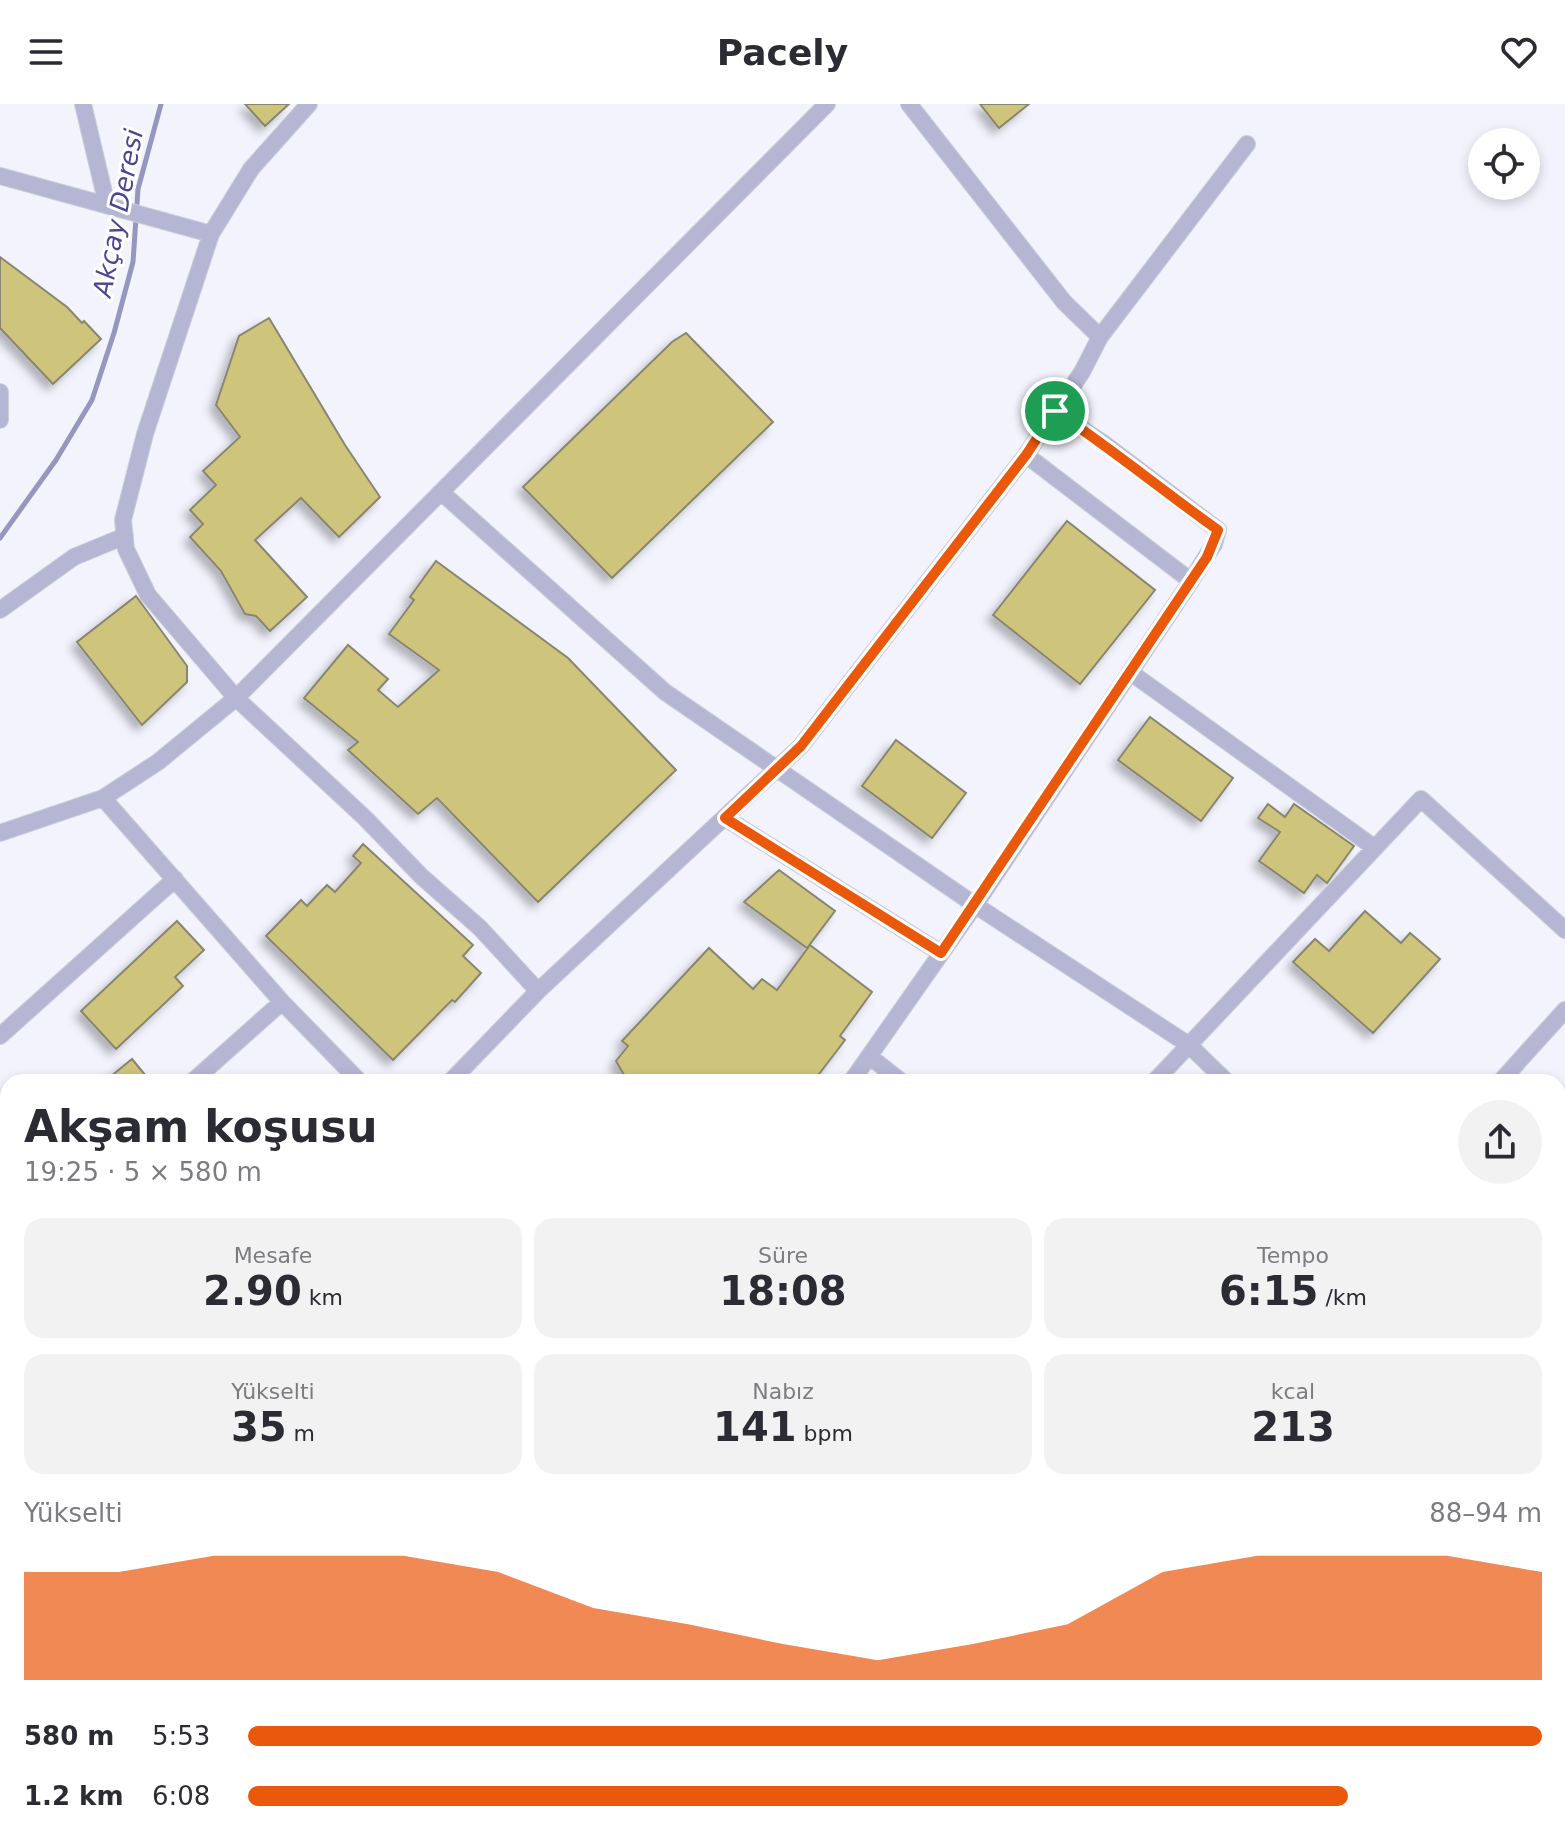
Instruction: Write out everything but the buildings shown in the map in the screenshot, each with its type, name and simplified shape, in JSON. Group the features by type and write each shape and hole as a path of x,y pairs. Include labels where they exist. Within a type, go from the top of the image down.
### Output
{"street":[{"path":"83,104 107,205"},
{"path":"309,104 251,169 211,234 145,434 123,520 126,549 148,595 236,698 365,818 421,876 480,928 538,991"},
{"path":"0,833 103,798 158,762 236,698 827,104"},
{"path":"909,104 1064,302 1100,337"},
{"path":"458,1074 538,991 801,746 1026,455 1082,372 1100,337 1247,144"},
{"path":"0,176 211,234"},
{"path":"0,392 0,420"},
{"path":"857,1074 975,905 1214,544 1218,530 1103,443 1055,411"},
{"path":"1026,455 1191,581"},
{"path":"441,492 665,692 975,905 1189,1045 1219,1074"},
{"path":"0,610 74,557 125,536"},
{"path":"1130,672 1375,848"},
{"path":"103,798 282,1002 352,1074"},
{"path":"1162,1074 1421,799 1565,930"},
{"path":"725,818 941,953"},
{"path":"0,1036 175,879"},
{"path":"201,1074 282,1002"},
{"path":"1507,1074 1565,1010"},
{"path":"869,1056 892,1074"}],"waterway":[{"name":"Akçay Deresi","path":"0,538 56,460 92,400 133,262 138,189 161,104"}],"route":[{"path":"1055,411 1103,443 1218,530 1207,557 941,953 725,818 801,746 1026,455 1055,411"}]}
